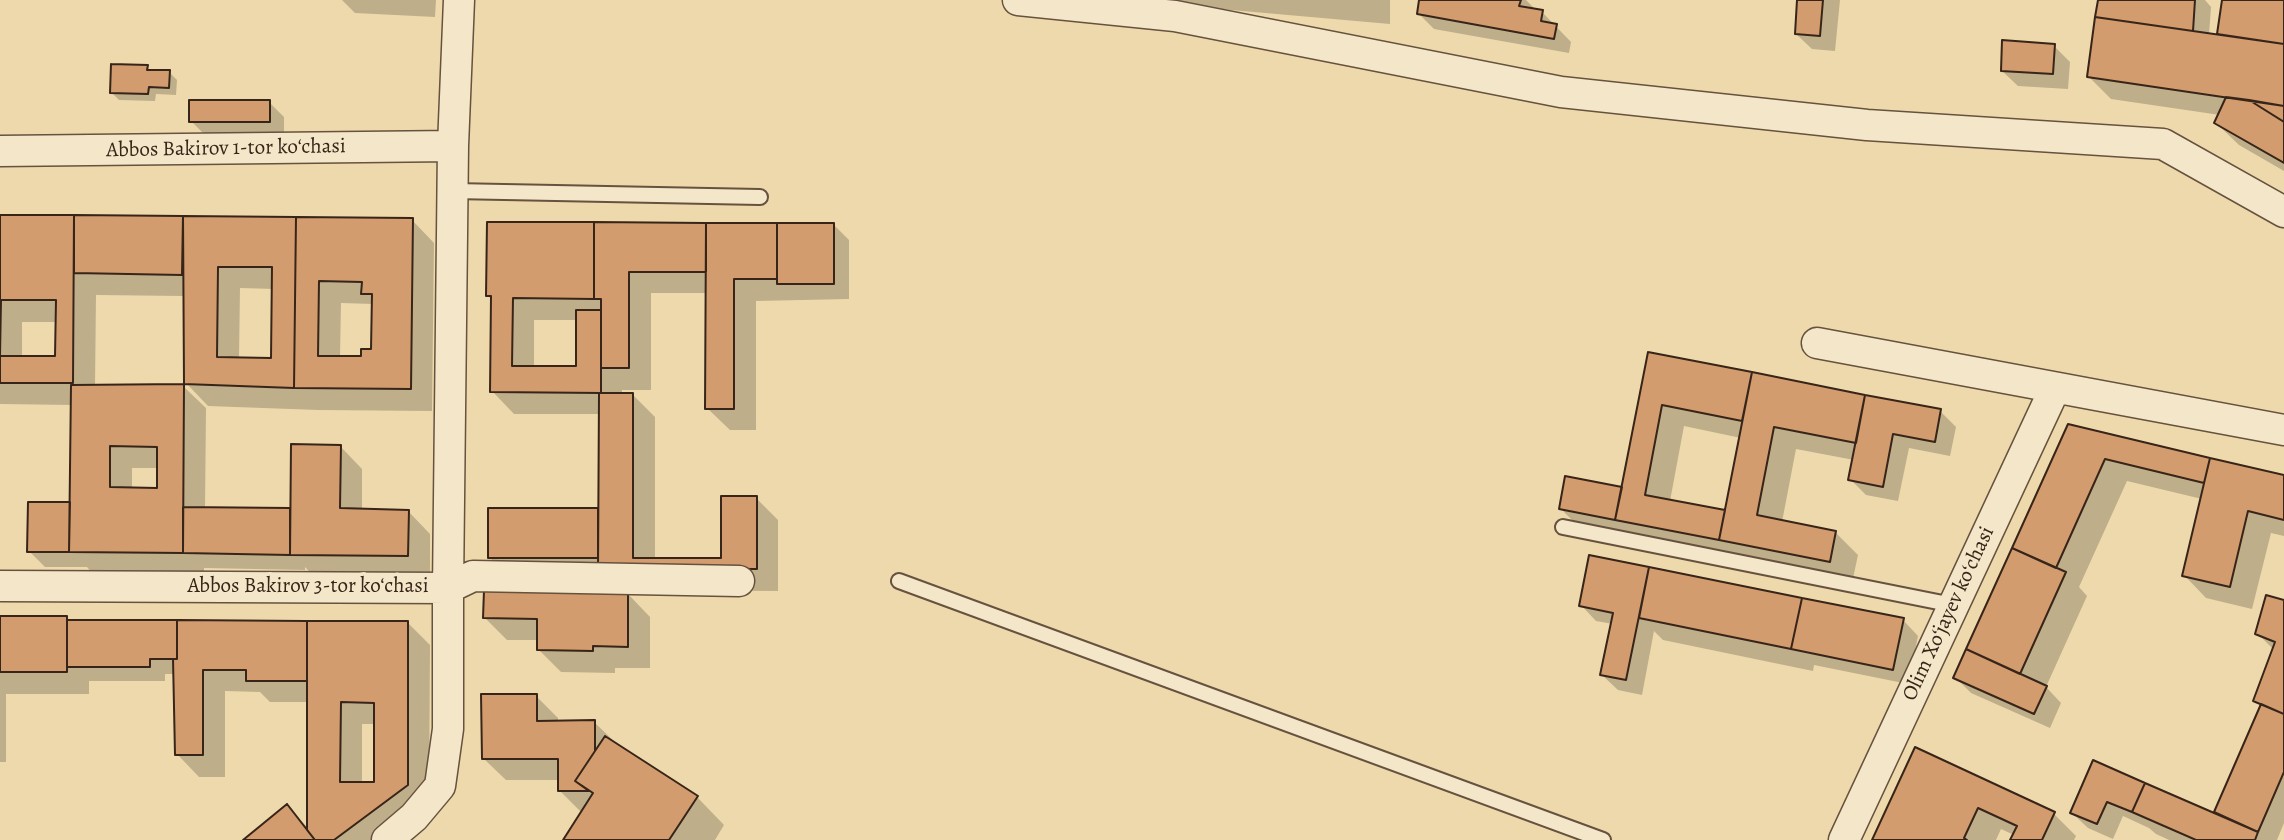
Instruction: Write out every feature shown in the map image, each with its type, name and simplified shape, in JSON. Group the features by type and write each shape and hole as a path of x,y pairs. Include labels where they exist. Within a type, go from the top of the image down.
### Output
{"street":[{"path":"387,840 414,817 440,786 448,729 453,146 459,0"},
{"path":"1018,0 1175,16 1561,92 1867,125 2163,144 2284,212"},
{"name":"Abbos Bakirov 1-tor koʻchasi","path":"0,151 453,146"},
{"path":"1817,343 2284,430"},
{"name":"Olim Xoʻjayev koʻchasi","path":"1844,840 2055,388"},
{"name":"Abbos Bakirov 3-tor koʻchasi","path":"0,586 448,588 473,576 739,581"}],"lane":[{"path":"453,191 760,197"},
{"path":"1563,527 1953,605"},
{"path":"899,581 1603,840"}],"building":[{"path":"1419,0 1521,0 1519,6 1543,10 1541,21 1557,24 1554,39 1417,14"},
{"path":"1797,0 1823,0 1820,36 1795,34"},
{"path":"2098,0 2195,0 2193,31 2095,17"},
{"path":"2222,0 2284,0 2284,44 2217,34"},
{"path":"2095,17 2284,44 2284,106 2087,77"},
{"path":"2002,40 2055,44 2053,74 2001,71"},
{"path":"111,64 148,65 147,70 170,70 169,88 149,87 148,94 110,93"},
{"path":"2226,97 2249,100 2284,122 2284,163 2214,123"},
{"path":"189,100 270,100 270,122 189,122"},
{"path":"2249,100 2284,106 2284,122"},
{"path":"0,215 74,215 73,383 0,383","holes":["1,300 56,300 55,356 0,356"]},
{"path":"74,215 183,216 182,275 74,273"},
{"path":"183,216 296,217 294,388 184,384","holes":["218,267 272,267 271,358 217,357"]},
{"path":"296,217 413,218 411,389 294,388","holes":["319,281 362,282 361,294 372,294 371,349 361,349 361,356 318,356"]},
{"path":"487,222 594,222 594,299 513,298 512,366 576,366 576,310 601,310 601,393 490,392 491,296 486,296"},
{"path":"594,222 706,223 706,272 629,272 629,368 601,368 601,299 594,299"},
{"path":"706,223 777,223 777,279 734,279 734,409 705,409"},
{"path":"777,223 834,223 834,284 777,284"},
{"path":"1648,352 1752,372 1742,421 1662,405 1645,495 1725,510 1719,540 1615,520"},
{"path":"1752,372 1865,395 1856,443 1774,427 1757,515 1836,531 1830,562 1719,540"},
{"path":"184,384 183,553 69,552 71,385","holes":["110,446 157,447 157,488 110,487"]},
{"path":"599,393 633,393 633,558 721,558 721,496 757,496 757,569 598,568"},
{"path":"1865,395 1941,409 1935,442 1893,434 1883,487 1848,480"},
{"path":"2068,424 2210,458 2204,483 2105,459 2056,568 2012,548"},
{"path":"291,444 341,445 340,508 409,510 408,556 290,555"},
{"path":"2210,458 2284,475 2284,520 2248,511 2230,587 2182,576"},
{"path":"1565,476 1622,487 1615,520 1559,509"},
{"path":"28,502 70,502 69,552 27,552"},
{"path":"183,507 290,508 290,555 183,553"},
{"path":"488,508 598,508 598,558 488,558"},
{"path":"2012,548 2066,572 2020,674 1966,649"},
{"path":"1589,555 1649,567 1626,680 1600,675 1613,613 1579,606"},
{"path":"1649,567 1802,598 1791,649 1639,618"},
{"path":"484,590 628,592 628,647 593,646 593,651 537,650 537,619 483,618"},
{"path":"2266,595 2284,600 2284,714 2253,701 2275,642 2255,634"},
{"path":"1802,598 1904,618 1893,670 1791,649"},
{"path":"0,616 67,616 67,672 0,672"},
{"path":"67,620 177,620 177,659 150,659 150,667 67,667"},
{"path":"177,620 307,621 307,681 246,681 246,670 203,670 203,755 175,755 173,659 177,659"},
{"path":"307,621 408,621 408,785 334,840 315,840 307,830","holes":["341,702 374,703 374,782 340,782"]},
{"path":"1966,649 2047,686 2034,714 1953,678"},
{"path":"481,694 537,694 537,721 595,720 595,751 575,781 589,791 558,791 558,759 482,759"},
{"path":"2261,704 2284,714 2284,772 2258,832 2214,812"},
{"path":"605,736 698,796 669,840 563,840 593,793 575,781"},
{"path":"1915,747 2055,812 2042,840 2010,840 2017,826 1978,808 1964,838 1967,840 1872,840"},
{"path":"2093,760 2145,783 2132,812 2107,802 2097,824 2070,813"},
{"path":"2145,783 2258,832 2255,840 2196,840 2132,812"},
{"path":"287,804 315,840 243,840"}]}
